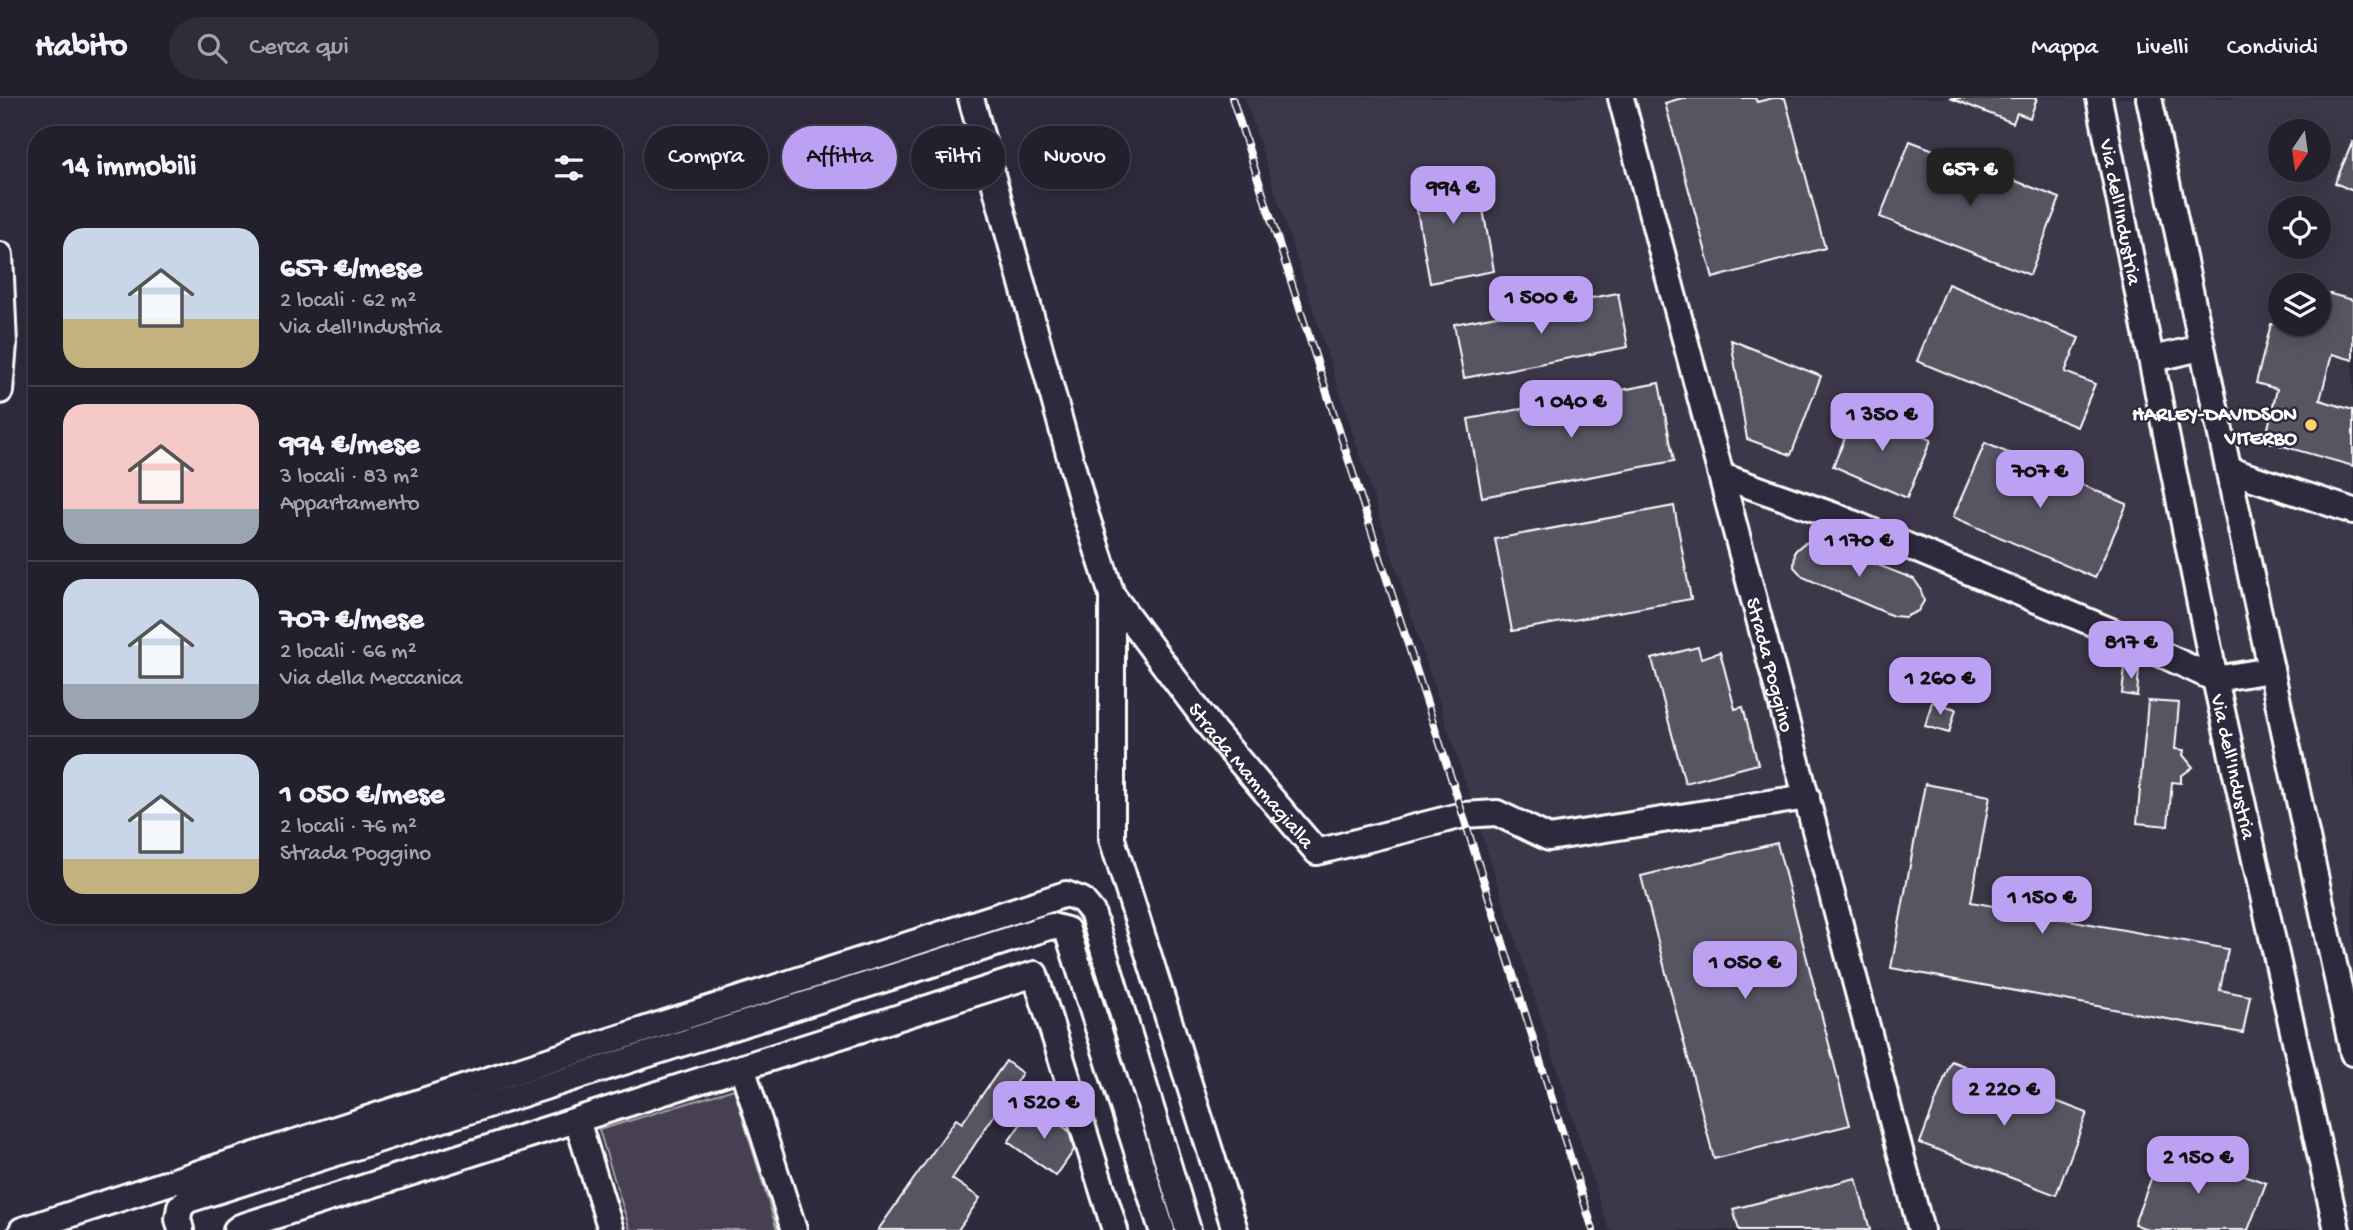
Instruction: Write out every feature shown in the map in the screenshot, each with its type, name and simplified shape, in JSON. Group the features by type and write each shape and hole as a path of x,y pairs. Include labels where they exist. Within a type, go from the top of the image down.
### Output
{"street":[{"name":"Strada Mammagialla","path":"971,98 1085,512 1112,596 1112,839 1235,1230"},
{"name":"Strada Poggino","path":"1620,98 1921,1230"},
{"name":"Via dell'Industria","path":"2099,98 2215,679 2337,1230"},
{"path":"2150,98 2353,1054"},
{"path":"0,256 4,344 0,391"},
{"path":"2153,359 2201,348"},
{"path":"2229,470 2353,511"},
{"path":"1722,476 1838,517 2116,633 2215,679 2272,670"},
{"name":"Strada Mammagialla","path":"1112,596 1213,729 1317,852 1463,815 1497,813 1549,838 1807,797"},
{"path":"22,1230 1066,894 1082,900 1092,912 1188,1230"},
{"path":"181,1230 178,1219 180,1207 188,1200 1052,926 1067,930 1162,1230"},
{"path":"236,1230 1035,974 1115,1230"},
{"path":"742,1067 794,1230"},
{"path":"577,1120 611,1230"}],"shaded area":[{"path":"1245,98 2353,98 2353,1230 1609,1230"},
{"path":"734,1089 777,1230 630,1230 599,1130"}],"building":[{"path":"1682,98 1755,98 1757,102 1785,98 1825,248 1713,278 1665,103"},
{"path":"1950,98 2037,98 2030,118 2017,113 2013,123"},
{"path":"1910,141 2060,198 2030,275 1880,217"},
{"path":"2353,141 2353,191 2335,183"},
{"path":"1476,170 1494,271 1430,283 1412,182"},
{"path":"1948,284 2079,338 2065,372 2095,384 2077,427 1917,361"},
{"path":"1618,293 1628,347 1464,378 1454,324"},
{"path":"2331,294 2353,300 2353,360 2332,354 2320,400 2353,410 2353,466 2265,441 2277,389 2256,383 2268,336 2331,336"},
{"path":"1731,340 1821,376 1791,455 1747,439"},
{"path":"1659,383 1674,461 1482,497 1468,419"},
{"path":"1858,408 1931,440 1907,498 1833,466"},
{"path":"1985,443 2127,504 2095,578 1953,517"},
{"path":"1674,506 1691,599 1512,631 1495,539"},
{"path":"1814,540 1914,579 1924,601 1918,611 1905,617 1893,616 1803,577 1794,567 1795,551"},
{"path":"1698,647 1701,658 1720,652 1735,709 1743,707 1758,764 1685,783 1652,659"},
{"path":"2125,667 2139,668 2137,696 2122,694"},
{"path":"2148,701 2179,703 2175,749 2184,750 2183,755 2193,767 2181,776 2181,783 2172,782 2168,826 2137,823"},
{"path":"1932,702 1956,709 1949,733 1925,726"},
{"path":"1925,784 1990,796 1971,902 2228,949 2220,990 2250,996 2243,1033 1891,968"},
{"path":"1777,843 1850,1125 1714,1159 1641,876"},
{"path":"1006,1061 1022,1073 952,1179 980,1198 958,1230 878,1230 956,1119 962,1123"},
{"path":"1951,1061 2087,1113 2056,1195 1920,1143"},
{"path":"1034,1105 1069,1131 1074,1150 1056,1176 1008,1142"},
{"path":"2164,1145 2266,1183 2248,1230 2149,1230 2134,1224"},
{"path":"1856,1178 1870,1230 1739,1230 1733,1209"}],"railway":[{"path":"1232,98 1463,815 1593,1230"}],"place":[{"name":"HARLEY-DAVIDSON VITERBO","path":"2311,425"}]}
